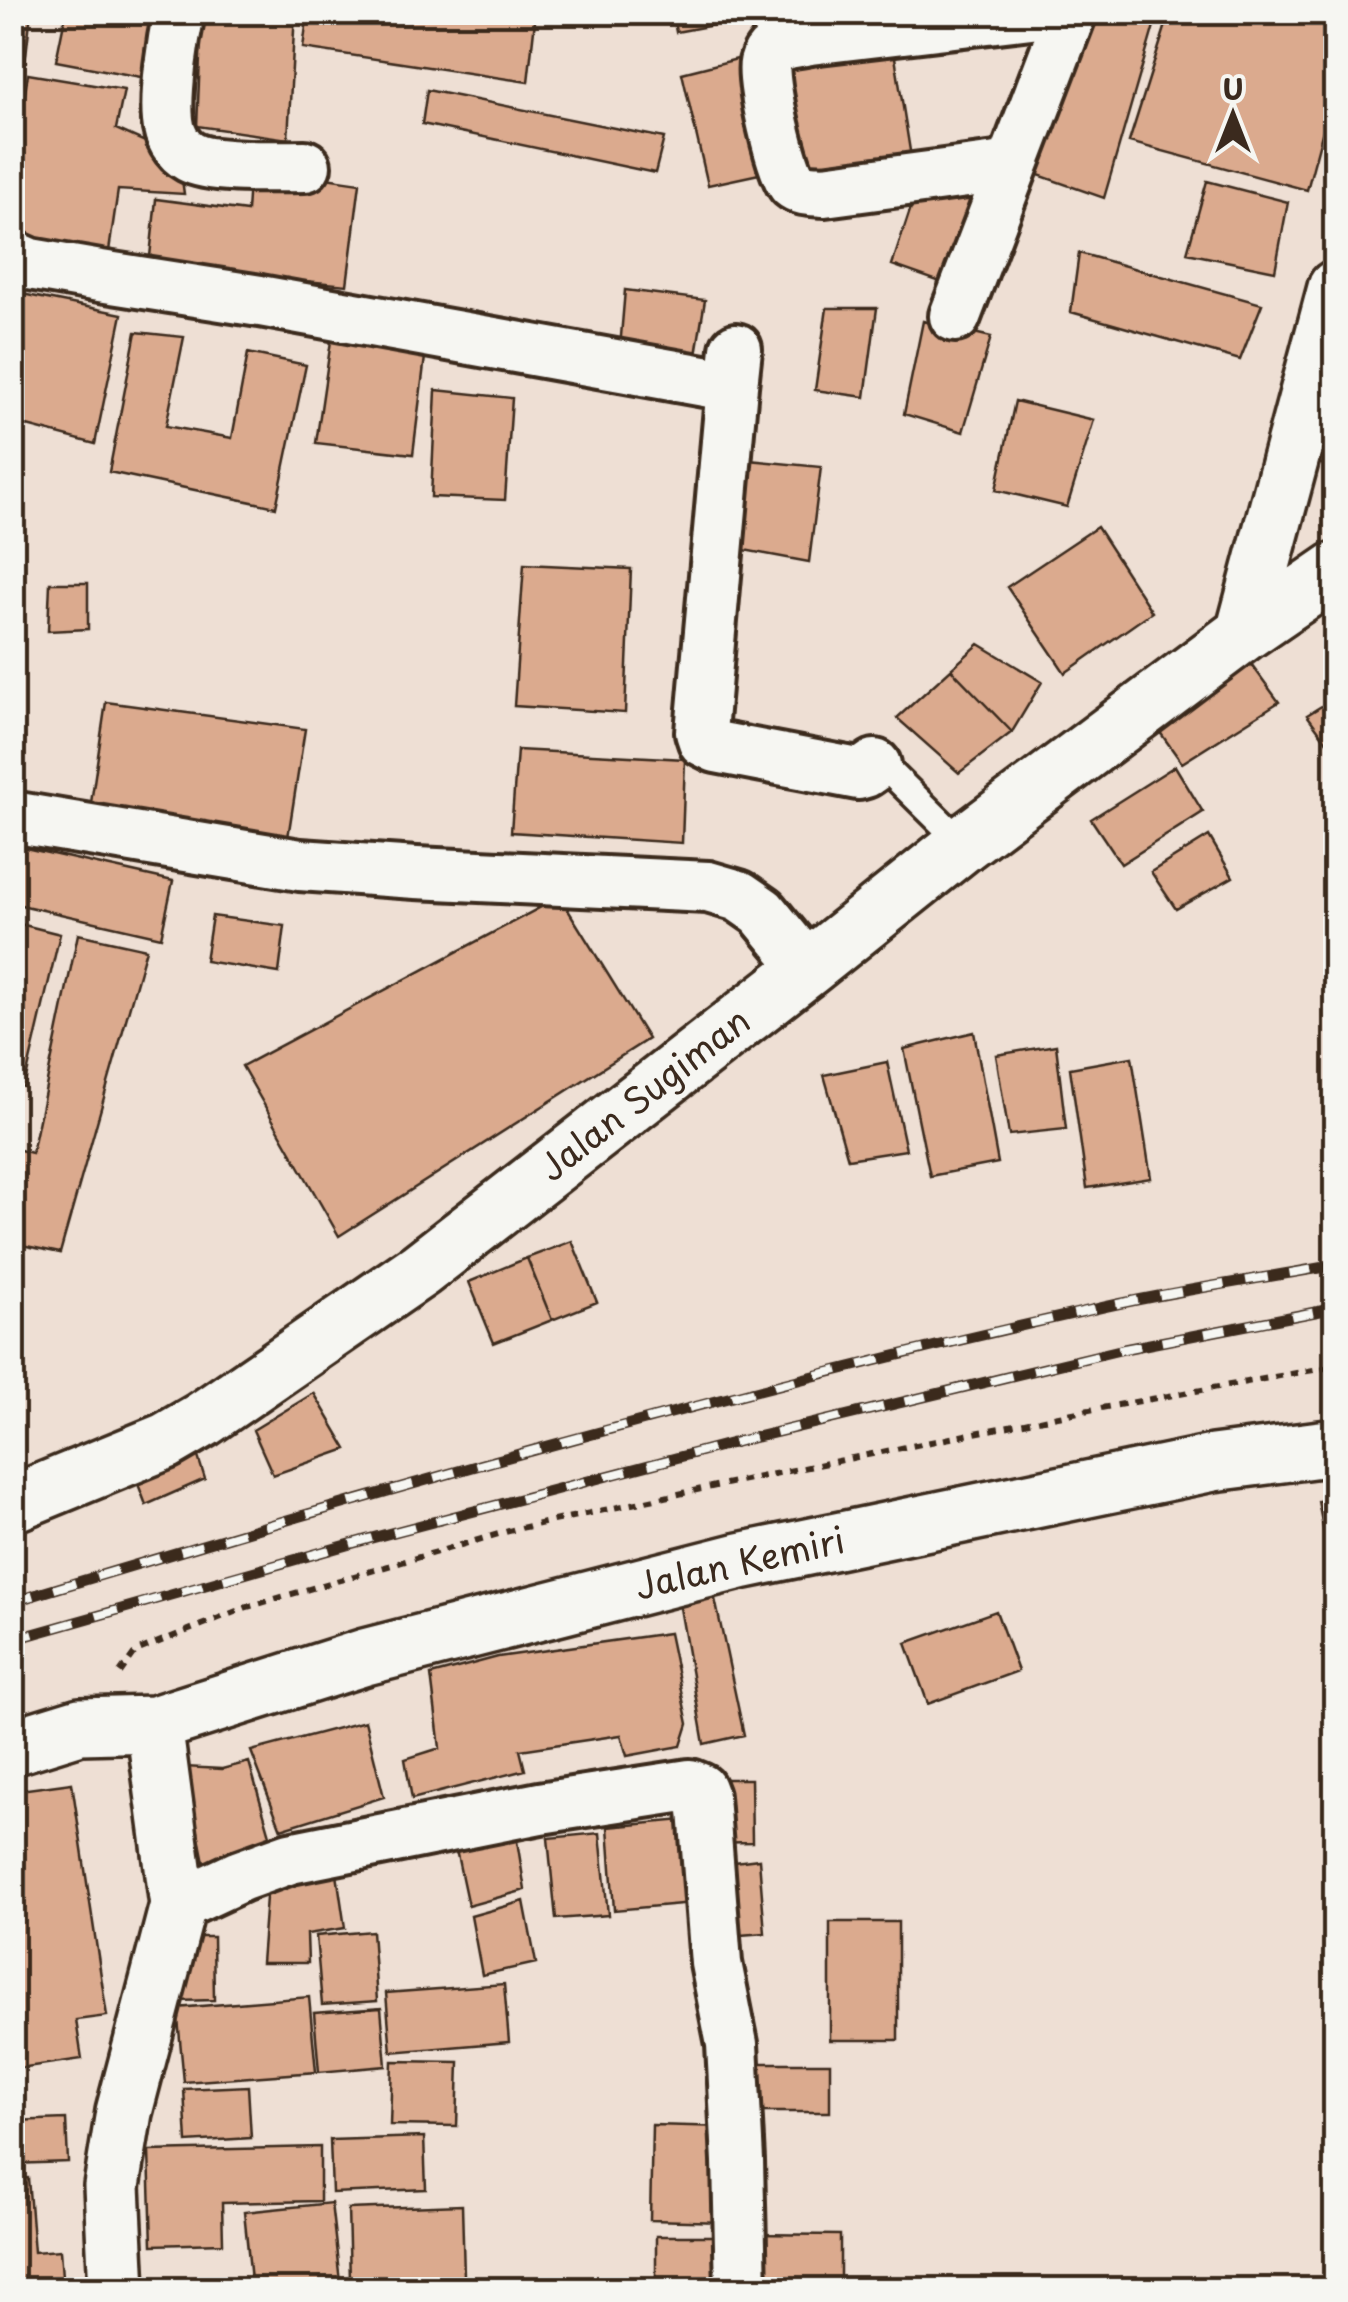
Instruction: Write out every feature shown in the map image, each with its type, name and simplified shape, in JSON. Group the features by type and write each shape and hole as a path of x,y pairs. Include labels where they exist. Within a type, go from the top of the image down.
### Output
{"main road":[{"path":"1244,633 1336,288"},
{"name":"Jalan Sugiman","path":"12,1504 166,1441 420,1270 963,844 1244,633 1335,571"},
{"name":"Jalan Kemiri","path":"12,1747 80,1726 154,1724 365,1657 740,1561 1213,1463 1336,1447"},
{"path":"117,2290 112,2186 124,2112 178,1905 154,1724"}],"street":[{"path":"179,12 168,122 176,147 193,159 231,165 305,166"},
{"path":"1012,166 804,190 792,183 784,166 764,78 765,60 780,46 810,39 1039,12"},
{"path":"956,316 1071,12"},
{"path":"12,256 30,264 260,301 734,367 701,732 704,741 716,747 858,774 881,769"},
{"path":"12,816 300,865 708,887 739,896 762,912 808,968"},
{"path":"178,1905 290,1858 540,1808 690,1784 700,1788 716,1963 732,2044 741,2290"}],"lane":[{"path":"881,769 891,773 963,844"}],"path":[{"path":"80,1726 136,1652 247,1607 516,1530 1073,1413 1336,1366"}],"building":[{"path":"12,12 31,12 24,73 12,73"},
{"path":"66,12 175,12 162,81 56,61"},
{"path":"202,12 295,12 288,139 197,126"},
{"path":"308,12 536,12 528,82 303,48"},
{"path":"672,12 785,12 676,32"},
{"path":"1076,12 1158,12 1104,198 1027,171"},
{"path":"1170,12 1280,12 1336,28 1336,81 1307,190 1129,142"},
{"path":"891,32 911,157 795,167 770,57"},
{"path":"745,57 773,171 708,185 682,73"},
{"path":"28,74 124,90 116,129 179,157 184,194 118,190 109,251 12,242 12,174"},
{"path":"427,90 664,138 655,173 422,124"},
{"path":"250,167 360,183 347,285 149,266 156,199 247,211"},
{"path":"1207,181 1288,202 1275,271 1187,253"},
{"path":"919,183 993,185 963,290 892,265"},
{"path":"1079,253 1262,304 1240,360 1071,312"},
{"path":"625,290 705,300 696,355 620,348"},
{"path":"12,292 122,314 95,444 12,422"},
{"path":"827,308 877,308 865,397 815,390"},
{"path":"923,321 991,337 963,432 904,414"},
{"path":"136,332 184,337 166,426 232,438 248,353 306,365 276,507 109,472"},
{"path":"332,334 427,341 413,454 316,443"},
{"path":"1336,346 1335,469 1294,454"},
{"path":"436,390 512,398 505,500 431,497"},
{"path":"1015,401 1094,420 1067,507 996,490"},
{"path":"749,460 821,467 809,562 744,550"},
{"path":"1097,527 1152,612 1065,673 1007,587"},
{"path":"524,564 631,569 625,713 514,706"},
{"path":"50,583 88,583 88,629 48,631"},
{"path":"979,644 1042,682 1012,732 951,669"},
{"path":"1249,661 1279,702 1182,763 1152,721"},
{"path":"951,669 1012,732 959,773 897,718"},
{"path":"1336,697 1336,754 1307,715"},
{"path":"106,702 305,729 286,850 88,823"},
{"path":"517,750 685,759 682,843 511,832"},
{"path":"1175,766 1203,812 1121,864 1091,819"},
{"path":"1209,836 1233,877 1176,909 1151,872"},
{"path":"12,845 173,881 161,937 12,903"},
{"path":"560,897 648,1039 339,1236 242,1066"},
{"path":"212,916 285,926 279,973 205,961"},
{"path":"12,922 60,934 24,1087 12,1084"},
{"path":"78,934 146,949 60,1253 12,1243 12,1148 32,1153"},
{"path":"974,1032 998,1163 930,1176 904,1049"},
{"path":"1056,1045 1066,1129 1009,1135 996,1055"},
{"path":"1132,1057 1151,1178 1087,1188 1070,1068"},
{"path":"887,1062 906,1150 848,1159 824,1075"},
{"path":"572,1241 597,1302 552,1320 527,1258"},
{"path":"527,1258 552,1320 494,1343 469,1282"},
{"path":"314,1393 347,1449 273,1475 253,1430"},
{"path":"194,1444 205,1479 146,1505 132,1468"},
{"path":"1336,1498 1336,1585 1334,1586 1318,1501"},
{"path":"714,1594 744,1735 704,1744 679,1602"},
{"path":"996,1611 1018,1671 928,1704 906,1643"},
{"path":"669,1633 688,1724 681,1746 627,1756 621,1735 520,1750 525,1770 412,1799 405,1759 440,1748 431,1675 498,1657"},
{"path":"365,1721 384,1797 281,1829 251,1751"},
{"path":"249,1762 272,1842 241,1860 204,1862 185,1767 222,1769"},
{"path":"706,1779 751,1779 752,1842 708,1843"},
{"path":"72,1783 107,2016 76,2020 82,2059 12,2069 12,1791"},
{"path":"513,1816 525,1890 468,1906 452,1831"},
{"path":"694,1819 704,1902 614,1910 608,1827"},
{"path":"600,1833 608,1915 556,1919 548,1838"},
{"path":"334,1854 345,1928 307,1934 308,1963 261,1963 268,1871"},
{"path":"759,1859 765,1933 715,1937 710,1865"},
{"path":"524,1901 536,1963 482,1975 471,1916"},
{"path":"830,1922 898,1922 898,2040 830,2040"},
{"path":"372,1931 377,2001 322,2005 316,1936"},
{"path":"176,1937 213,1937 214,2000 177,2001"},
{"path":"504,1984 509,2042 391,2052 386,1993"},
{"path":"309,1997 316,2072 184,2082 177,2008"},
{"path":"381,2008 386,2066 319,2072 314,2013"},
{"path":"392,2061 459,2062 457,2126 390,2125"},
{"path":"756,2063 830,2063 830,2112 756,2112"},
{"path":"248,2086 251,2138 187,2142 184,2089"},
{"path":"66,2119 68,2162 12,2164 12,2121"},
{"path":"652,2125 727,2127 724,2222 650,2220"},
{"path":"424,2137 426,2189 332,2193 330,2140"},
{"path":"320,2147 320,2201 222,2203 223,2243 152,2245 149,2151"},
{"path":"28,2178 34,2252 60,2250 63,2290 12,2290 12,2179"},
{"path":"331,2203 341,2290 252,2290 244,2212"},
{"path":"462,2205 464,2276 350,2280 348,2209"},
{"path":"745,2234 840,2235 840,2290 745,2290"},
{"path":"656,2236 733,2236 733,2290 656,2290"},
{"path":"229,2279 230,2290 184,2290 184,2282"}],"railway":[{"path":"12,1602 414,1484 819,1375 1121,1303 1336,1265"},
{"path":"12,1640 368,1539 744,1440 1124,1349 1336,1308"}]}
